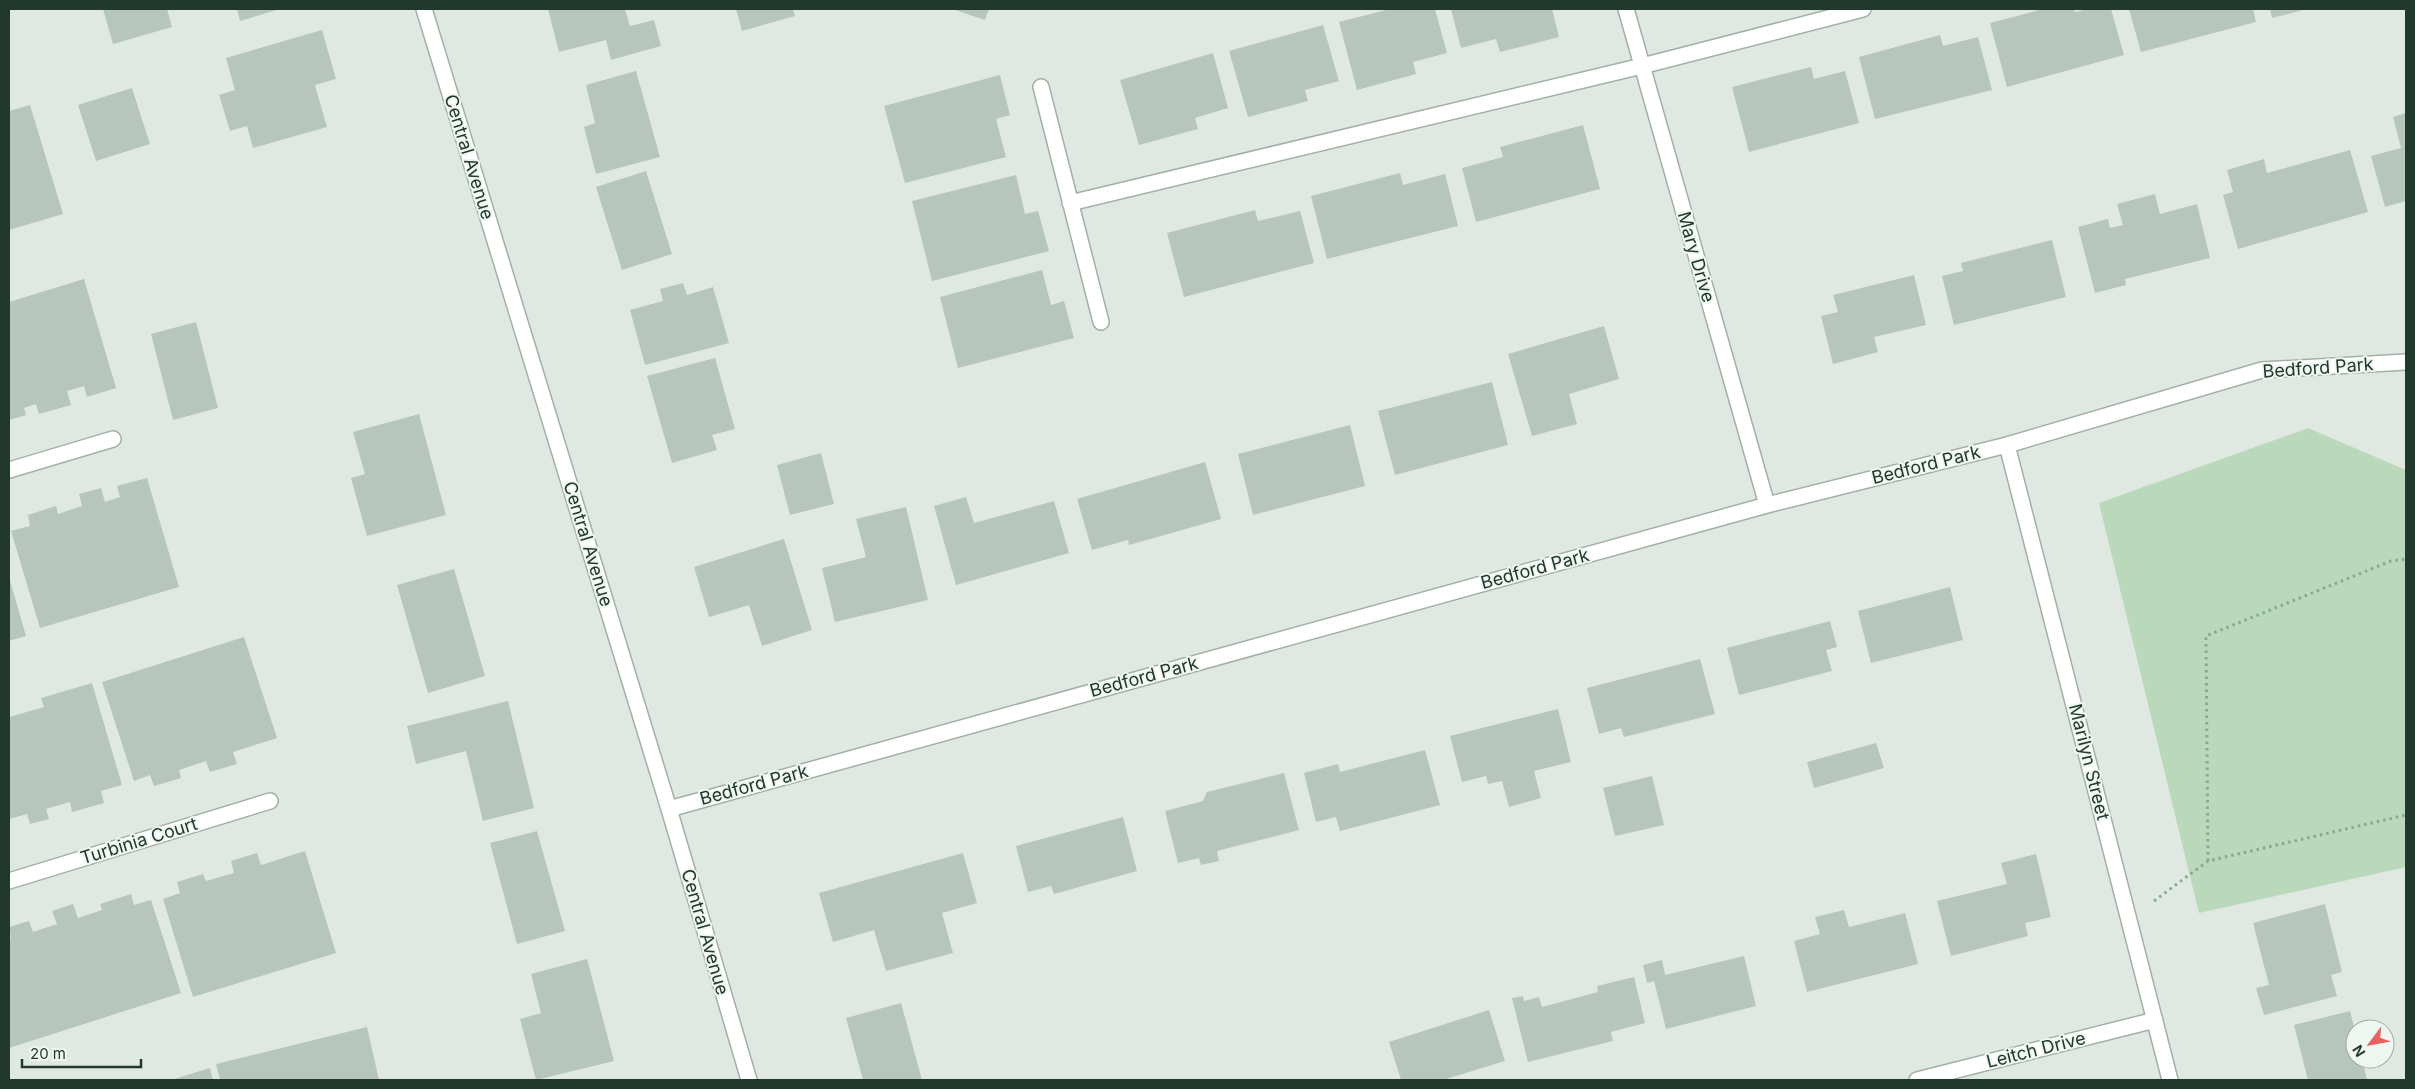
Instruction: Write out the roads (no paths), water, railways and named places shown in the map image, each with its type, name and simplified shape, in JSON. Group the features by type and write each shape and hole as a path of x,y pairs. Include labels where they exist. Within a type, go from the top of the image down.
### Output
{"street":[{"name":"Central Avenue","path":"424,9 669,809 749,1080"},
{"name":"Mary Drive","path":"1626,9 1767,505"},
{"path":"1070,202 1642,66 1863,9"},
{"path":"1040,87 1101,322"},
{"name":"Bedford Park","path":"669,809 1767,505 2007,445 2262,370 2406,362"},
{"path":"9,470 113,439"},
{"name":"Marilyn Street","path":"2007,445 2170,1080"},
{"name":"Turbinia Court","path":"9,880 270,801"},
{"name":"Leitch Drive","path":"1917,1080 2155,1020"}]}
